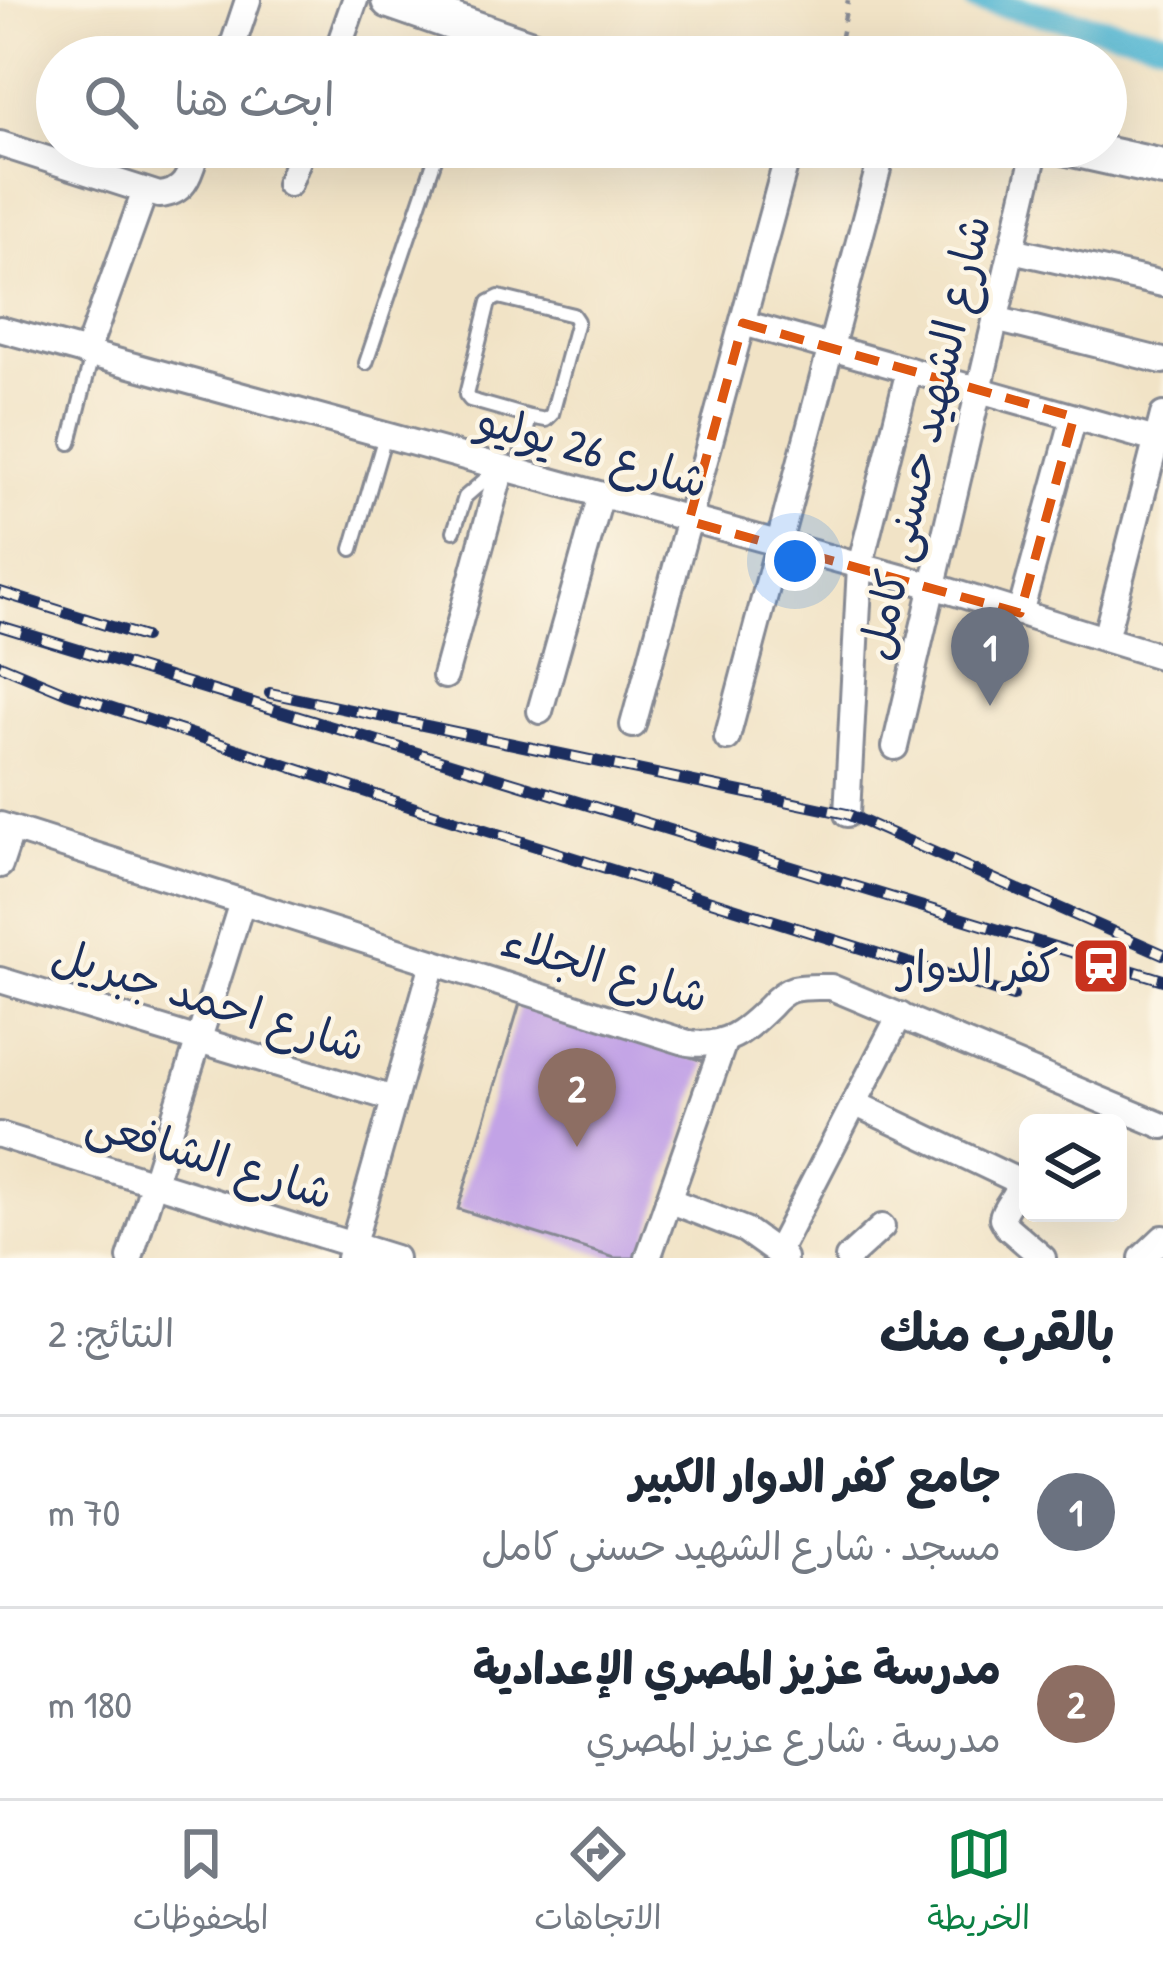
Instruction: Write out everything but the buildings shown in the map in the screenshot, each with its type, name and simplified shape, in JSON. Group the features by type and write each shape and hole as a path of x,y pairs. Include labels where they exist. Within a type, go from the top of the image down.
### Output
{"street":[{"path":"236,36 248,0"},
{"path":"342,36 355,0"},
{"path":"390,0 494,36"},
{"path":"0,144 36,155"},
{"path":"1127,159 1163,167"},
{"path":"76,168 167,195 182,188 191,168"},
{"path":"290,184 295,168"},
{"path":"634,725 784,168"},
{"path":"727,738 878,168"},
{"name":"شارع الشهيد حسنى كامل","path":"895,747 1031,168"},
{"path":"89,355 145,190"},
{"path":"1012,250 1163,284"},
{"path":"995,319 1163,361"},
{"path":"743,323 1074,417 1160,430 1105,638"},
{"name":"شارع 26 يوليو","path":"0,329 933,586 1163,657"},
{"path":"847,814 860,566 909,370"},
{"path":"1020,613 1074,417"},
{"path":"445,676 506,469"},
{"path":"540,711 601,496"},
{"path":"0,866 6,827"},
{"name":"شارع الجلاء","path":"6,827 688,1043 724,1042 748,1029 779,996 794,989 831,988 1163,1126"},
{"path":"130,1258 242,902"},
{"path":"351,1251 433,962"},
{"name":"شارع احمد جبريل","path":"0,980 394,1099"},
{"path":"668,1200 745,1230 781,1255 900,1015"},
{"path":"648,1258 724,1042"},
{"path":"854,1103 1018,1181 1002,1218 1043,1258"},
{"name":"شارع الشافعى","path":"0,1135 351,1251 395,1258"},
{"path":"848,1258 882,1227"},
{"path":"1142,1258 1163,1238"}],"lane":[{"path":"366,362 432,168"},
{"path":"499,297 573,315 578,321 552,414 546,420 530,417 466,395 489,302 499,297"},
{"path":"70,443 89,355"},
{"path":"454,531 465,497 506,469 530,417"},
{"path":"352,549 385,436"}],"path":[{"path":"841,36 848,0"}],"highlighted area":[{"path":"743,323 1074,417 1020,613 689,521"}],"waterway":[{"path":"976,0 1163,41"}],"railway":[{"path":"0,592 144,637"},
{"path":"0,626 1163,980"},
{"path":"0,665 67,693 418,809 1013,996"},
{"path":"270,693 847,814 1163,954"}],"place":[{"name":"جامع كفر الدوار الكبير","path":"990,706"},
{"name":"كفر الدوار","path":"1101,966"},
{"name":"مدرسة عزيز المصري الإعدادية","path":"577,1147"}]}
